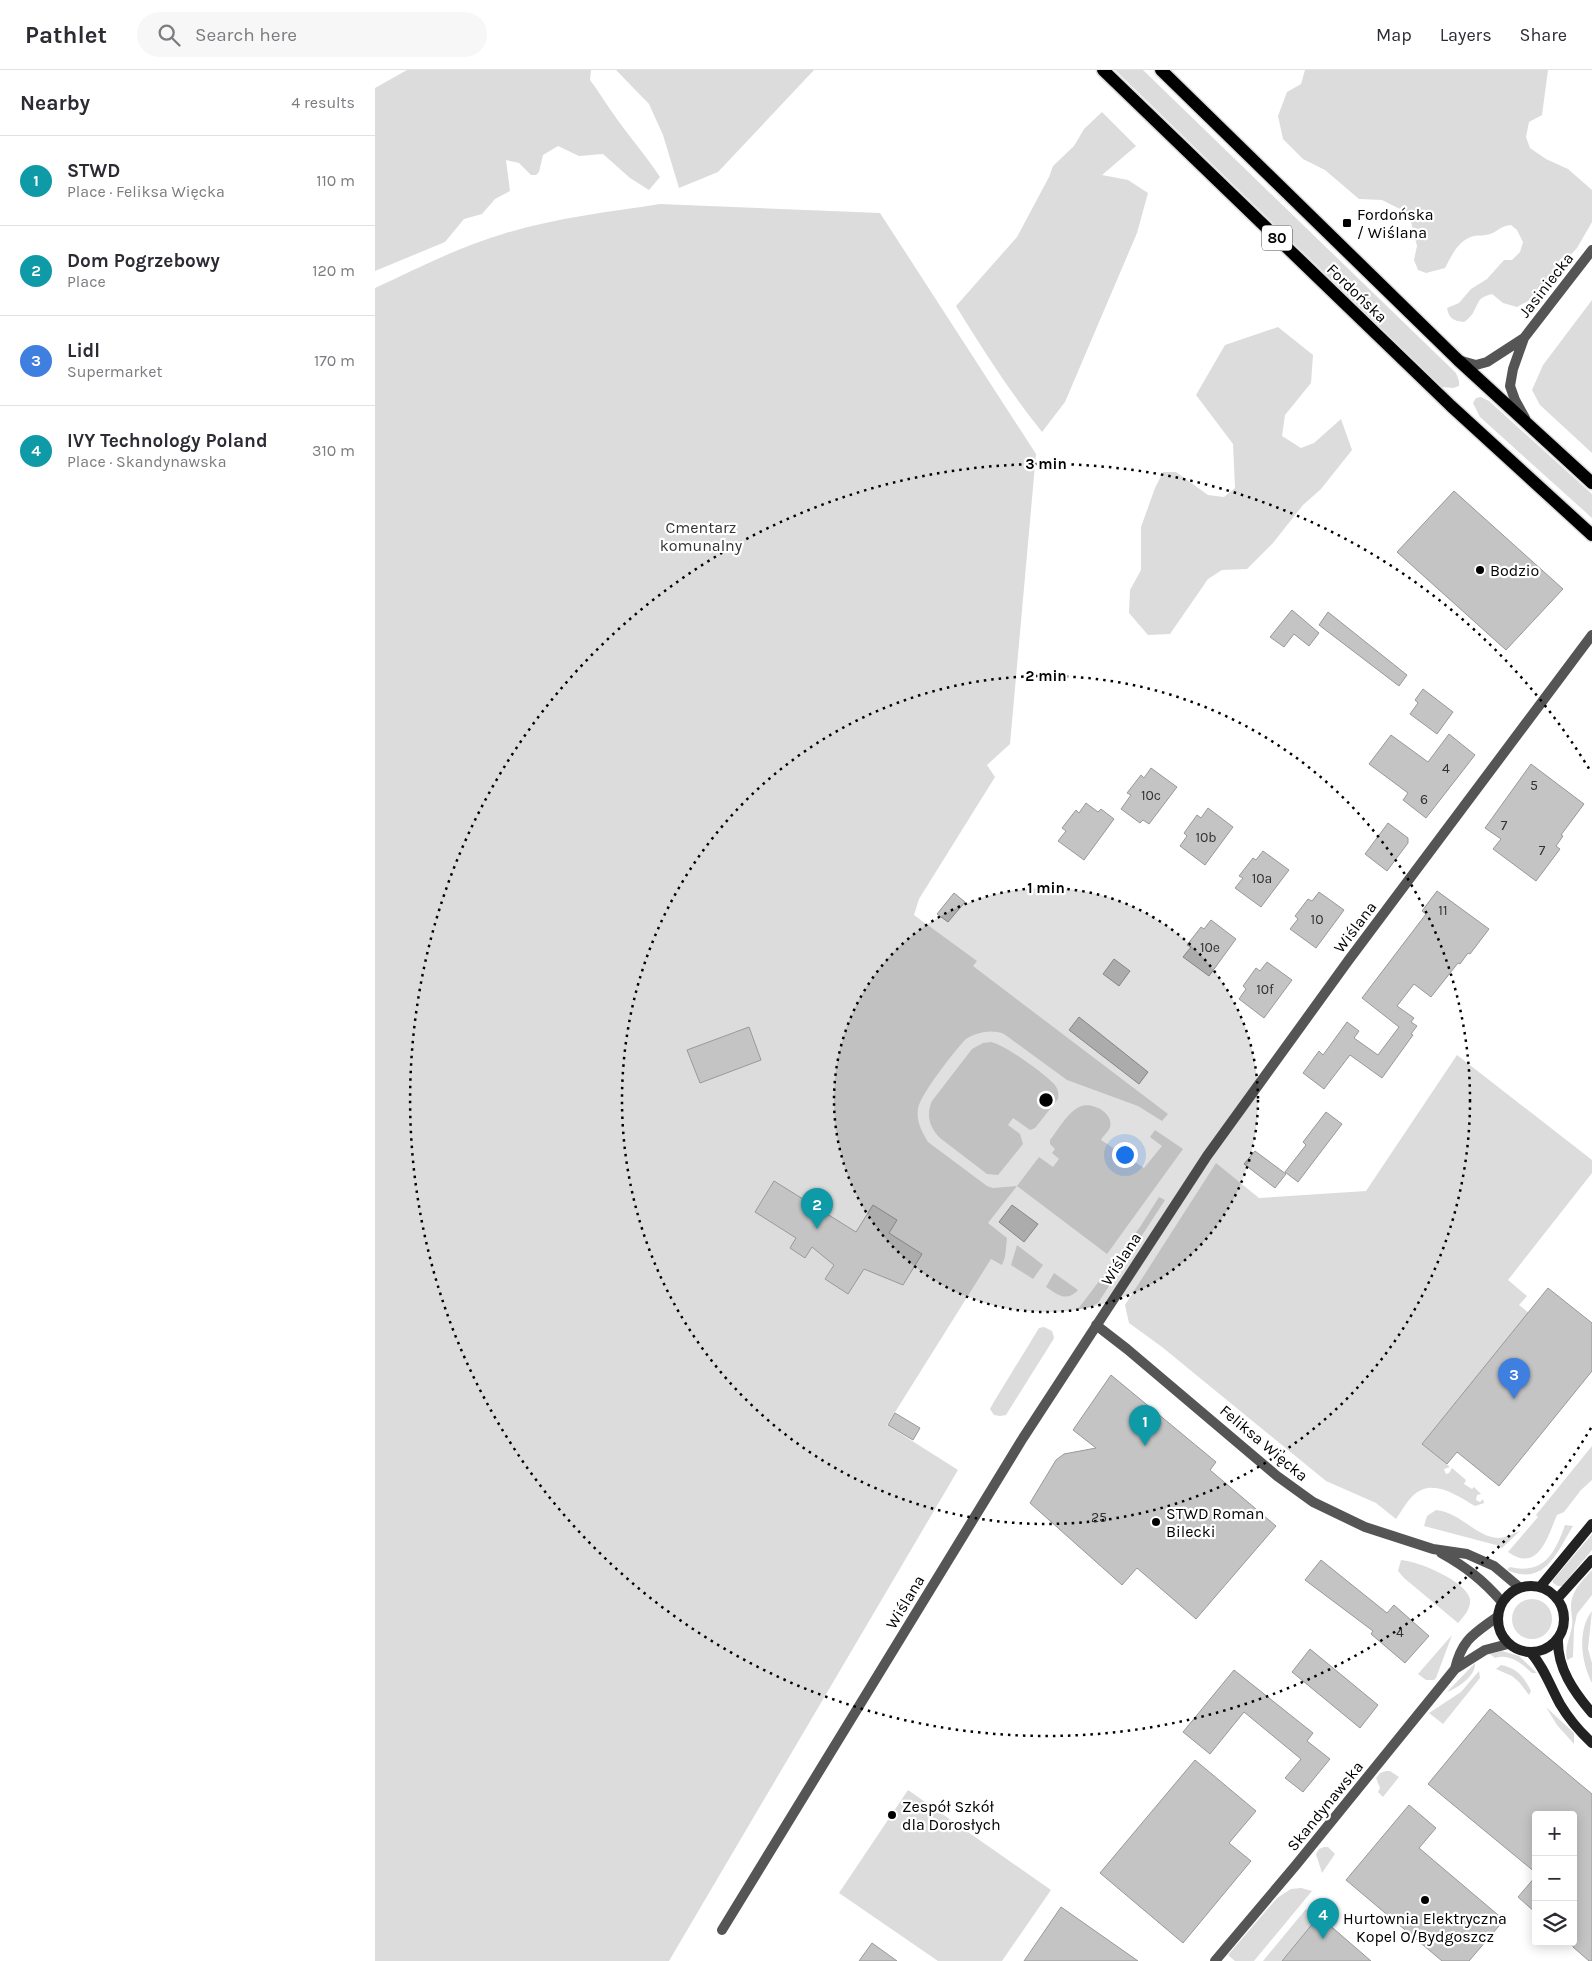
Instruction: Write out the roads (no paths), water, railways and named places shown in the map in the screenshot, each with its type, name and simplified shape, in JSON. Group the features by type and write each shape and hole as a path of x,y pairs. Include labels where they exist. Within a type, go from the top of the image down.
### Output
{"main road":[{"name":"Fordońska","path":"1103,70 1451,406 1592,535"},
{"name":"Fordońska","path":"1161,70 1458,360 1592,483"}],"street":[{"name":"Jasiniecka","path":"1538,434 1524,416 1515,400 1510,386 1513,370 1524,338 1592,250"},
{"name":"Jasiniecka","path":"1458,360 1476,364 1487,362 1524,338"},
{"name":"Wiślana","path":"722,1930 1023,1438 1207,1156 1348,961 1592,635"},
{"name":"Feliksa Więcka","path":"1096,1325 1277,1476 1313,1502 1365,1527 1433,1549 1467,1554 1487,1563 1519,1587"},
{"path":"1540,1587 1592,1524"},
{"name":"Feliksa Więcka","path":"1433,1549 1465,1567 1502,1602"},
{"path":"1557,1599 1592,1560"},
{"path":"1519,1587 1540,1587 1550,1592 1562,1608 1563,1629 1558,1639 1545,1649 1531,1653 1517,1650 1508,1644 1501,1635 1497,1617 1502,1602 1509,1593 1519,1587"},
{"name":"Skandynawska","path":"1455,1669 1459,1652 1469,1639 1497,1617"},
{"path":"1558,1639 1558,1652 1565,1674 1592,1714"},
{"name":"Skandynawska","path":"1215,1961 1296,1865 1455,1669 1485,1650 1508,1644"},
{"path":"1531,1653 1538,1661 1560,1704 1577,1730 1592,1743"}],"place":[{"name":"Fordońska / Wiślana","path":"1347,223"},
{"name":"Bodzio","path":"1480,570"},
{"name":"Dom Pogrzebowy","path":"817,1229"},
{"name":"Lidl","path":"1514,1399"},
{"name":"STWD","path":"1145,1446"},
{"name":"STWD Roman Bilecki","path":"1156,1522"},
{"name":"Zespół Szkół dla Dorosłych","path":"892,1815"},
{"name":"Hurtownia Elektryczna Kopel O/Bydgoszcz","path":"1425,1900"},
{"name":"IVY Technology Poland","path":"1323,1939"}],"park label":[{"name":"Cmentarz komunalny","path":"701,536"}]}
